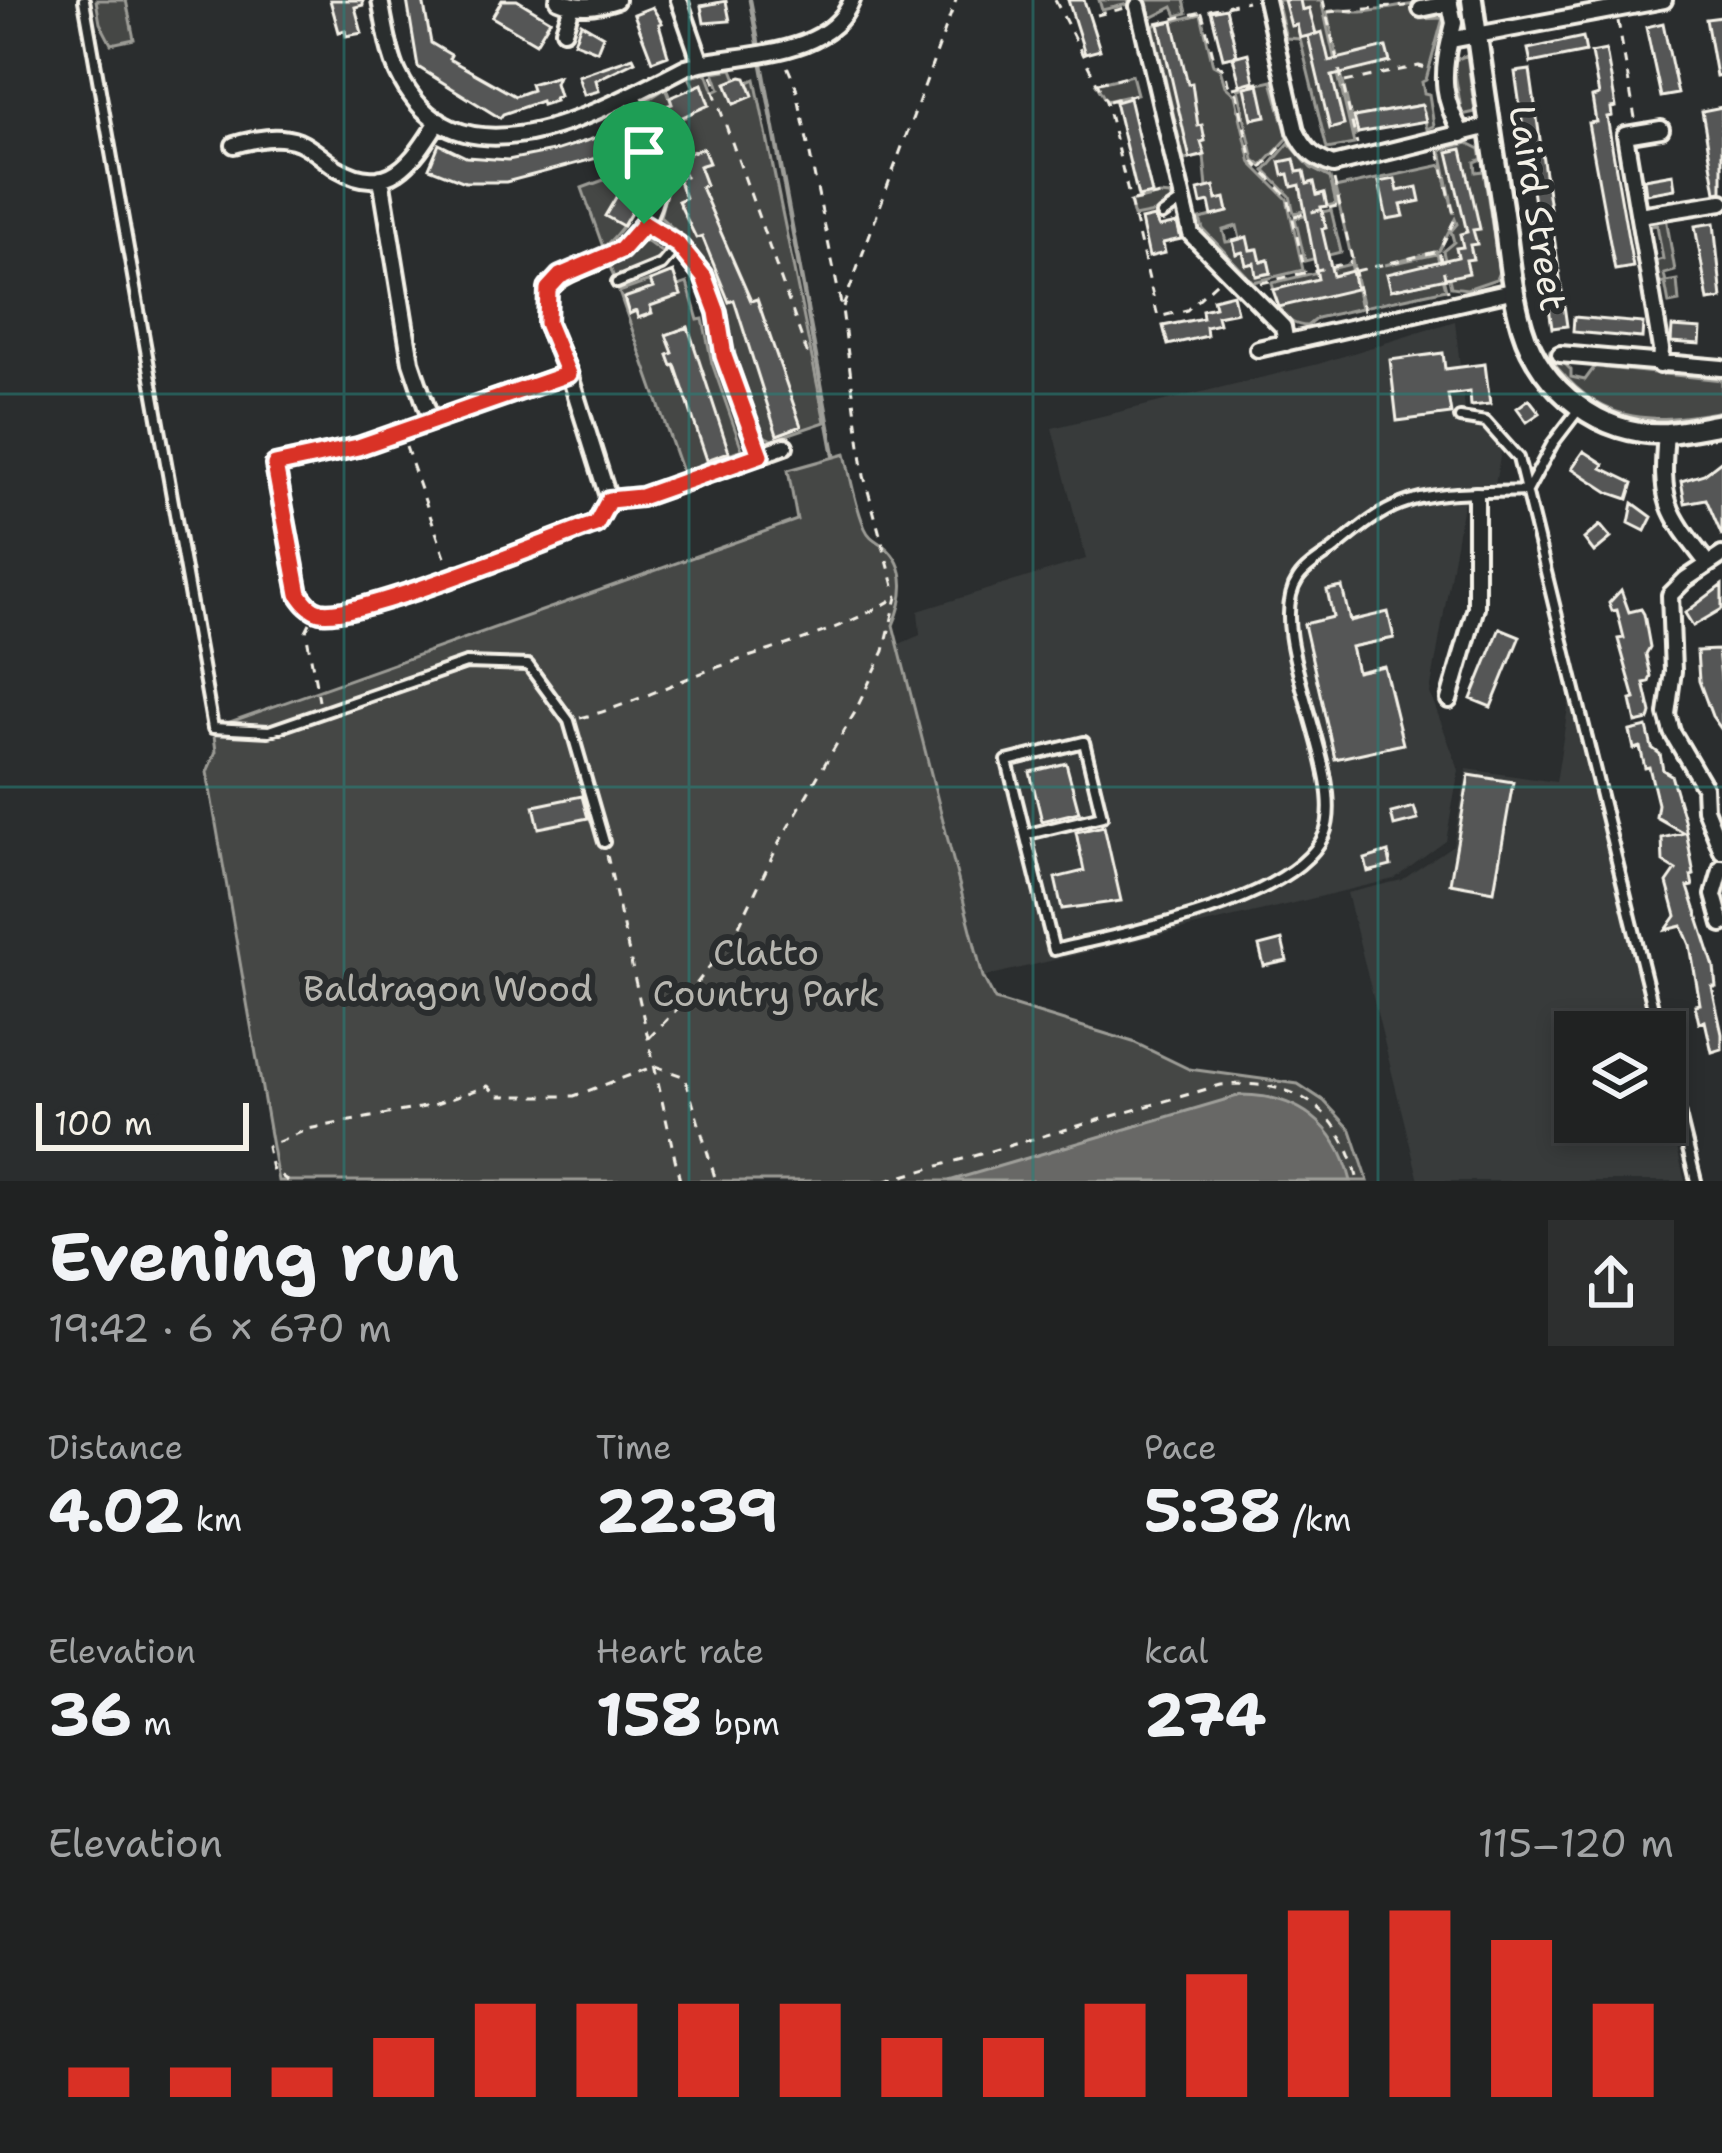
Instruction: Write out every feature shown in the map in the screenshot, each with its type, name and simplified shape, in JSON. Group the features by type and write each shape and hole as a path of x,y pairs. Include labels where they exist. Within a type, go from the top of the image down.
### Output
{"street":[{"path":"380,0 400,78 411,95 439,120 477,136 519,136 591,116 704,63 747,54 778,54 830,32 842,21 852,0"},
{"path":"564,30 565,3 590,7 616,0"},
{"path":"679,0 704,63"},
{"path":"1266,0 1297,131 1304,148 1317,159 1334,164 1490,126"},
{"name":"Laird Street","path":"1472,0 1515,290 1532,351 1552,381 1580,408"},
{"path":"1450,40 1664,0"},
{"path":"1421,9 1449,2 1454,23 1442,74 1446,105 1462,134"},
{"path":"1138,5 1191,234 1283,327 1286,343"},
{"path":"568,374 334,454 275,465 299,594 315,610 326,613 362,606 596,524 609,500 568,374 547,323 548,289 560,276 621,250 644,224 659,176 658,154 648,121 632,95"},
{"path":"235,145 289,139 350,175 381,178 409,164 439,120"},
{"path":"1660,364 1625,135 1661,129"},
{"path":"381,178 411,362 431,421"},
{"path":"1639,215 1722,202"},
{"path":"644,224 678,245 712,296 724,356 760,455"},
{"path":"1258,349 1515,290"},
{"path":"1560,354 1722,368"},
{"path":"1579,376 1581,356"},
{"path":"1580,408 1633,431 1666,433 1722,424"},
{"path":"1666,433 1666,506 1708,564"},
{"path":"609,500 641,497 785,446"},
{"path":"1449,700 1476,607 1476,495"},
{"path":"1722,555 1670,595 1673,670 1667,714 1672,732 1704,787 1706,809 1722,851"},
{"path":"1722,866 1714,895 1722,924"}],"lane":[{"path":"84,0 212,728 269,731 466,664 528,665 568,721 604,842"},
{"path":"1162,215 1184,200"},
{"path":"617,283 661,265 678,245"},
{"path":"1527,491 1553,442 1580,408"},
{"path":"1460,418 1486,422 1512,448 1527,491 1654,1011"},
{"path":"1028,834 1102,816 1084,742 1007,760 1054,950 1231,904 1296,866 1323,837 1330,806 1293,646 1288,602 1299,577 1400,504 1436,496 1527,491"},
{"path":"1686,1140 1696,1181"}],"path":[{"path":"842,309 956,0"},
{"path":"1055,0 1106,101 1158,317 1187,310 1229,272"},
{"path":"1323,0 1360,158"},
{"path":"1142,26 1247,2"},
{"path":"1327,12 1415,4 1421,9"},
{"path":"1624,5 1635,118 1625,135"},
{"path":"1202,12 1215,63 1225,70 1237,94 1252,160 1288,197 1305,272"},
{"path":"649,1039 737,930 780,841 854,714 884,651 897,597 864,476 842,309 796,87 778,54"},
{"path":"704,63 810,361"},
{"path":"1343,82 1419,66 1442,74"},
{"path":"1096,84 1132,75"},
{"path":"1231,88 1266,80"},
{"path":"1106,101 1137,94"},
{"path":"1261,170 1297,131"},
{"path":"1436,141 1455,219 1439,251 1451,304"},
{"path":"1334,164 1366,324"},
{"path":"1130,202 1160,195"},
{"path":"1292,216 1340,205"},
{"path":"1134,218 1162,215"},
{"path":"1354,271 1439,251"},
{"path":"1244,286 1352,261"},
{"path":"400,433 452,576"},
{"path":"568,721 613,710 710,670 854,623 897,597"},
{"path":"315,610 306,631 321,712"},
{"path":"604,842 680,1181"},
{"path":"288,1181 272,1169 267,1147 308,1130 430,1106 488,1086 497,1096 574,1096 655,1066 685,1077 716,1181"},
{"path":"886,1181 1221,1085 1256,1082 1308,1099 1326,1115 1345,1138 1358,1181"}],"shaded area":[{"path":"1455,321 1465,410 1502,445 1495,485 1463,504 1430,693 1459,770 1446,841 1394,879 983,977 897,645 920,635 918,611 1086,559 1052,428 1318,364"},
{"path":"1570,695 1645,1011 1554,1011 1554,1143 1676,1143 1685,1181 1419,1181 1347,893 1402,880 1453,845 1467,769 1556,782"},
{"path":"1241,1095 1280,1100 1312,1117 1336,1144 1351,1181 949,1181"}],"green space":[{"path":"96,0 126,0 134,39 111,44 100,23"},
{"path":"1099,0 1146,0 1102,10"},
{"path":"1146,0 1184,0 1187,13 1177,16 1173,7 1151,18"},
{"path":"1277,0 1321,0 1354,144 1327,149 1300,39 1286,38"},
{"path":"1415,4 1420,19 1443,18 1422,82 1434,126 1427,129 1421,105 1355,117 1355,135 1327,12"},
{"path":"1201,14 1213,65 1235,95 1251,163 1287,199 1303,270 1253,282 1203,229 1200,219 1228,212 1225,199 1217,200 1214,187 1207,188 1204,156 1184,160 1153,26 1159,24 1163,40 1176,37 1173,21","holes":["1237,226 1250,250 1257,249 1261,262 1268,260 1270,273 1257,276 1254,263 1246,264 1243,252 1236,253 1223,230"]},
{"path":"1467,55 1475,112 1462,115 1453,61"},
{"path":"732,69 736,79 727,83 735,103 753,96 748,82 755,79 825,422 772,440 764,436 735,355 718,281 690,243 660,217 669,179 668,150 675,147 648,100 666,88 672,104 664,107 669,123 686,117 680,100 691,111 709,105 702,85 694,87 689,77 707,73 714,92 720,89 714,72"},
{"path":"1132,75 1137,94 1106,101 1096,84"},
{"path":"1272,81 1288,138 1262,166 1254,160 1238,89"},
{"path":"642,132 646,162 641,192 628,219 608,243 624,260 645,240 664,254 645,268 614,278 582,188 639,167"},
{"path":"1289,143 1311,168 1330,178 1336,204 1294,213 1290,196 1265,171"},
{"path":"1468,143 1480,149 1482,159 1475,162 1476,172 1484,171 1499,272 1496,279 1467,289 1451,287 1443,251 1454,242 1455,219 1439,251 1385,265 1437,254 1446,289 1363,307 1335,188 1442,165 1454,214 1441,150"},
{"path":"1170,196 1172,203 1159,212 1134,217 1130,202"},
{"path":"1331,210 1341,252 1305,261 1295,218"},
{"path":"1666,217 1675,271 1664,274 1666,282 1677,280 1679,302 1669,304 1665,283 1655,284 1651,262 1663,259 1657,225 1645,227 1651,220"},
{"path":"1351,264 1361,308 1317,318 1307,326 1292,322 1282,312 1272,283"},
{"path":"650,281 658,302 681,295 678,286 687,283 698,320 703,319 712,363 742,449 682,472 619,292"},
{"path":"1558,348 1558,357 1571,370 1571,377 1585,380 1596,365 1605,364 1605,368 1722,380 1722,411 1646,418 1604,407 1585,395 1548,356"},
{"name":"Clatto Country Park","path":"845,454 865,528 893,555 901,574 902,595 893,625 983,977 995,1000 1133,1042 1189,1069 1298,1084 1324,1101 1351,1130 1368,1181 278,1181 207,772 216,751 213,728 797,520 788,470"}],"building":[{"path":"330,0 363,0 363,5 355,7 362,33 346,36 345,30 339,32"},
{"path":"407,0 423,0 431,43 451,55 449,59 515,96 532,90 530,84 558,76 559,96 500,118 418,67"},
{"path":"502,0 517,0 550,20 536,43 492,17"},
{"path":"1068,0 1084,0 1100,50 1085,54"},
{"path":"1284,0 1300,0 1302,10 1309,8 1316,34 1300,38 1297,25 1291,26"},
{"path":"726,1 730,21 704,23 701,6"},
{"path":"652,7 662,23 668,55 652,61 634,14"},
{"path":"1226,8 1237,55 1223,58 1211,11"},
{"path":"1722,17 1722,75 1716,76 1706,19"},
{"path":"1173,21 1205,141 1201,142 1205,155 1190,159 1159,24"},
{"path":"581,23 603,36 597,51 574,42"},
{"path":"1663,23 1678,94 1661,97 1646,27"},
{"path":"1322,32 1329,61 1386,47 1390,62 1332,76 1344,125 1330,129 1308,36"},
{"path":"1583,37 1586,52 1531,63 1528,49"},
{"path":"1606,50 1616,107 1607,117 1633,267 1615,270 1588,123 1596,122 1592,97 1599,95 1591,53"},
{"path":"1248,53 1254,81 1240,85 1233,57"},
{"path":"633,57 635,61 596,80 599,91 584,95 578,76"},
{"path":"1530,70 1567,326 1552,328 1515,72"},
{"path":"746,78 753,96 734,104 726,83"},
{"path":"702,84 709,105 669,123 663,107 672,104 670,98"},
{"path":"1259,84 1266,116 1252,119 1245,87"},
{"path":"1129,98 1152,194 1138,197 1115,102"},
{"path":"1422,105 1426,121 1358,133 1354,117"},
{"path":"1722,107 1722,191 1716,192 1702,111"},
{"path":"623,129 634,131 639,147 506,182 465,182 429,168 439,144 466,157 508,160"},
{"path":"703,148 709,163 699,166 706,185 701,187 751,301 757,299 801,426 777,435 734,300 729,302 702,236 696,238 678,201 685,198 678,178 685,176 678,157"},
{"path":"1462,149 1480,229 1473,230 1477,244 1470,245 1469,273 1391,290 1387,274 1458,257 1456,248 1463,247 1460,234 1467,232 1448,152"},
{"path":"1294,159 1307,184 1314,182 1317,195 1324,193 1327,206 1321,207 1326,228 1322,229 1333,276 1352,271 1356,289 1279,307 1273,290 1318,279 1300,185 1292,187 1280,162"},
{"path":"1673,174 1675,189 1646,194 1644,179"},
{"path":"1395,179 1398,191 1417,187 1420,201 1401,205 1404,216 1387,219 1379,182"},
{"path":"1214,186 1217,200 1225,198 1228,212 1212,216 1209,202 1201,204 1198,190"},
{"path":"618,194 636,204 623,226 605,216"},
{"path":"1154,217 1159,227 1177,223 1181,239 1163,243 1165,253 1149,257 1141,220"},
{"path":"1714,223 1722,299 1708,301 1695,226"},
{"path":"1247,237 1250,250 1258,249 1261,262 1268,260 1271,273 1256,276 1254,263 1246,265 1243,252 1236,254 1233,241"},
{"path":"673,272 681,295 650,306 652,313 638,318 636,311 629,314 624,298 653,288 650,281"},
{"path":"1233,294 1237,312 1217,316 1219,324 1206,327 1207,336 1168,345 1163,326 1203,318 1202,310 1215,307 1213,299"},
{"path":"1574,317 1643,323 1642,338 1573,332"},
{"path":"688,327 729,452 707,460 668,355 673,353 666,335"},
{"path":"1672,327 1701,329 1700,344 1671,342"},
{"path":"1443,353 1445,369 1485,364 1490,404 1471,406 1470,392 1448,395 1451,414 1397,421 1390,360"},
{"path":"1529,399 1540,413 1527,422 1517,408"},
{"path":"1584,451 1604,464 1602,468 1633,483 1628,499 1572,468"},
{"path":"1722,460 1722,536 1706,499 1685,503 1681,481 1704,474"},
{"path":"1633,503 1652,517 1645,531 1629,523"},
{"path":"1600,525 1611,538 1594,552 1584,539"},
{"path":"1722,585 1722,609 1693,626 1685,613"},
{"path":"1342,587 1350,621 1388,612 1394,638 1351,647 1357,672 1384,666 1403,744 1335,759 1304,624 1333,617 1327,590"},
{"path":"1621,590 1629,612 1641,609 1644,614 1650,647 1646,654 1651,676 1644,683 1651,713 1649,720 1636,723 1631,700 1635,699 1618,639 1624,638 1617,610 1612,611 1609,603"},
{"path":"1500,628 1520,636 1491,707 1471,699"},
{"path":"1718,650 1722,730 1699,681 1697,651"},
{"path":"1647,727 1663,770 1671,775 1684,819 1694,875 1693,886 1688,887 1714,967 1716,987 1712,987 1722,1049 1712,1052 1705,1021 1699,1023 1695,1005 1700,1004 1690,945 1682,926 1666,930 1676,916 1667,883 1676,870 1663,862 1662,838 1684,833 1656,817 1658,804 1649,767 1645,768 1640,747 1634,749 1630,731"},
{"path":"1066,763 1079,812 1042,821 1030,772"},
{"path":"1469,775 1513,782 1494,891 1450,883"},
{"path":"582,796 588,818 539,828 534,806"},
{"path":"1414,807 1418,820 1394,826 1391,813"},
{"path":"1104,826 1121,901 1062,909 1055,878 1084,871 1076,832"},
{"path":"1388,852 1391,866 1368,872 1365,859"},
{"path":"1282,940 1287,961 1264,966 1259,946"}],"waterway":[{"path":"750,0 759,48"},
{"path":"761,59 834,455"}],"route":[{"path":"644,224 678,245 704,277 717,312 724,356 760,455 641,497 609,500 596,524 378,602 326,613 306,604 299,594 275,465 382,440 568,374 547,323 548,289 560,276 621,250 644,224"}],"park label":[{"name":"Baldragon Wood","path":"448,988"}]}
